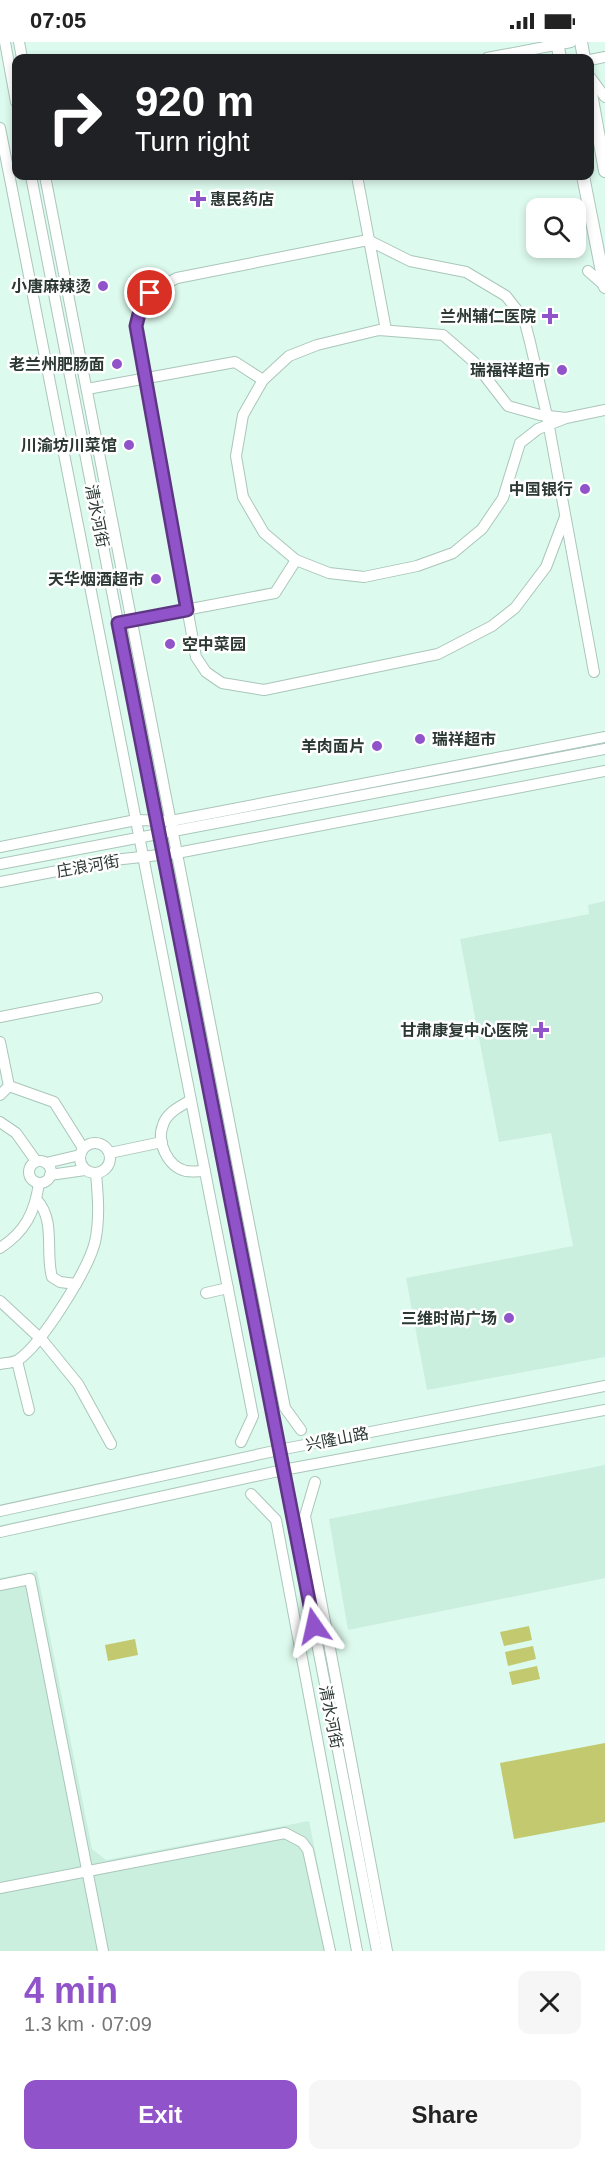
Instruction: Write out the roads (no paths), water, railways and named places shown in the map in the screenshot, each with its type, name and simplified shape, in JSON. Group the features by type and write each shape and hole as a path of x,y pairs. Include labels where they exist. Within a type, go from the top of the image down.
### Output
{"main road":[{"path":"594,110 605,171"},
{"path":"584,180 605,286"}],"street":[{"path":"5,42 12,80"},
{"path":"508,54 571,42"},
{"path":"594,82 605,97"},
{"path":"0,128 2,153 9,173 254,1416 241,1442"},
{"name":"清水河街","path":"32,180 377,1951"},
{"path":"46,180 285,1408 301,1430"},
{"path":"358,180 386,330"},
{"path":"565,517 546,567 515,608 482,632 438,654 264,690 217,680 202,668 196,657 136,326 142,302 160,286 177,278 368,240 410,261 466,272 507,296 524,319 548,420 594,672"},
{"path":"588,271 605,286"},
{"path":"548,420 520,443 503,498 482,530 453,553 417,566 364,577 329,573 296,560 264,533 243,497 236,456 243,415 262,381 289,356 317,345 386,330 443,335 474,362 508,406 548,420 605,410"},
{"path":"87,389 235,362 262,381"},
{"path":"76,513 109,506"},
{"path":"118,623 275,593 296,560"},
{"path":"0,864 139,838 158,834 172,826 605,737"},
{"path":"0,847 136,820 156,821 172,826 605,749"},
{"name":"庄浪河街","path":"0,882 79,867 177,854 605,771"},
{"path":"50,837 76,850"},
{"path":"50,855 79,867"},
{"path":"0,1017 97,998"},
{"path":"0,1042 9,1086"},
{"path":"0,1095 9,1086"},
{"path":"9,1086 54,1102 81,1151 85,1170"},
{"path":"191,1100 170,1113 163,1124 162,1142 168,1158 178,1168 188,1172 205,1171"},
{"path":"0,1122 16,1134 41,1162 50,1168 50,1175 46,1181 39,1183 33,1181 28,1175 29,1168 41,1162 81,1151 98,1143 110,1153"},
{"path":"110,1153 162,1142"},
{"path":"50,1175 85,1170 96,1173 109,1165 110,1153"},
{"path":"0,1364 17,1361 40,1338 88,1263 95,1243 99,1213 96,1173"},
{"path":"0,1248 19,1234 33,1214 39,1183"},
{"path":"37,1200 43,1207 51,1247 49,1265 52,1277 60,1282 76,1284"},
{"path":"206,1293 228,1288"},
{"path":"0,1300 40,1338 78,1384 111,1444"},
{"path":"17,1361 29,1410"},
{"name":"兴隆山路","path":"0,1511 279,1450 605,1386"},
{"name":"兴隆山路","path":"0,1532 283,1470 605,1410"},
{"path":"315,1482 304,1516 387,1951"},
{"path":"251,1494 276,1521 357,1951"},
{"path":"0,1585 30,1579 103,1951"},
{"path":"0,1888 275,1833 294,1836 308,1850 312,1859 330,1951"}],"place":[{"name":"惠民药店","path":"198,199"},
{"name":"小唐麻辣烫","path":"103,286"},
{"name":"兰州辅仁医院","path":"550,316"},
{"name":"老兰州肥肠面","path":"117,364"},
{"name":"瑞福祥超市","path":"562,370"},
{"name":"川渝坊川菜馆","path":"129,445"},
{"name":"中国银行","path":"585,489"},
{"name":"天华烟酒超市","path":"156,579"},
{"name":"空中菜园","path":"170,644"},
{"name":"瑞祥超市","path":"420,739"},
{"name":"羊肉面片","path":"377,746"},
{"name":"甘肃康复中心医院","path":"541,1030"},
{"name":"三维时尚广场","path":"509,1318"}]}
